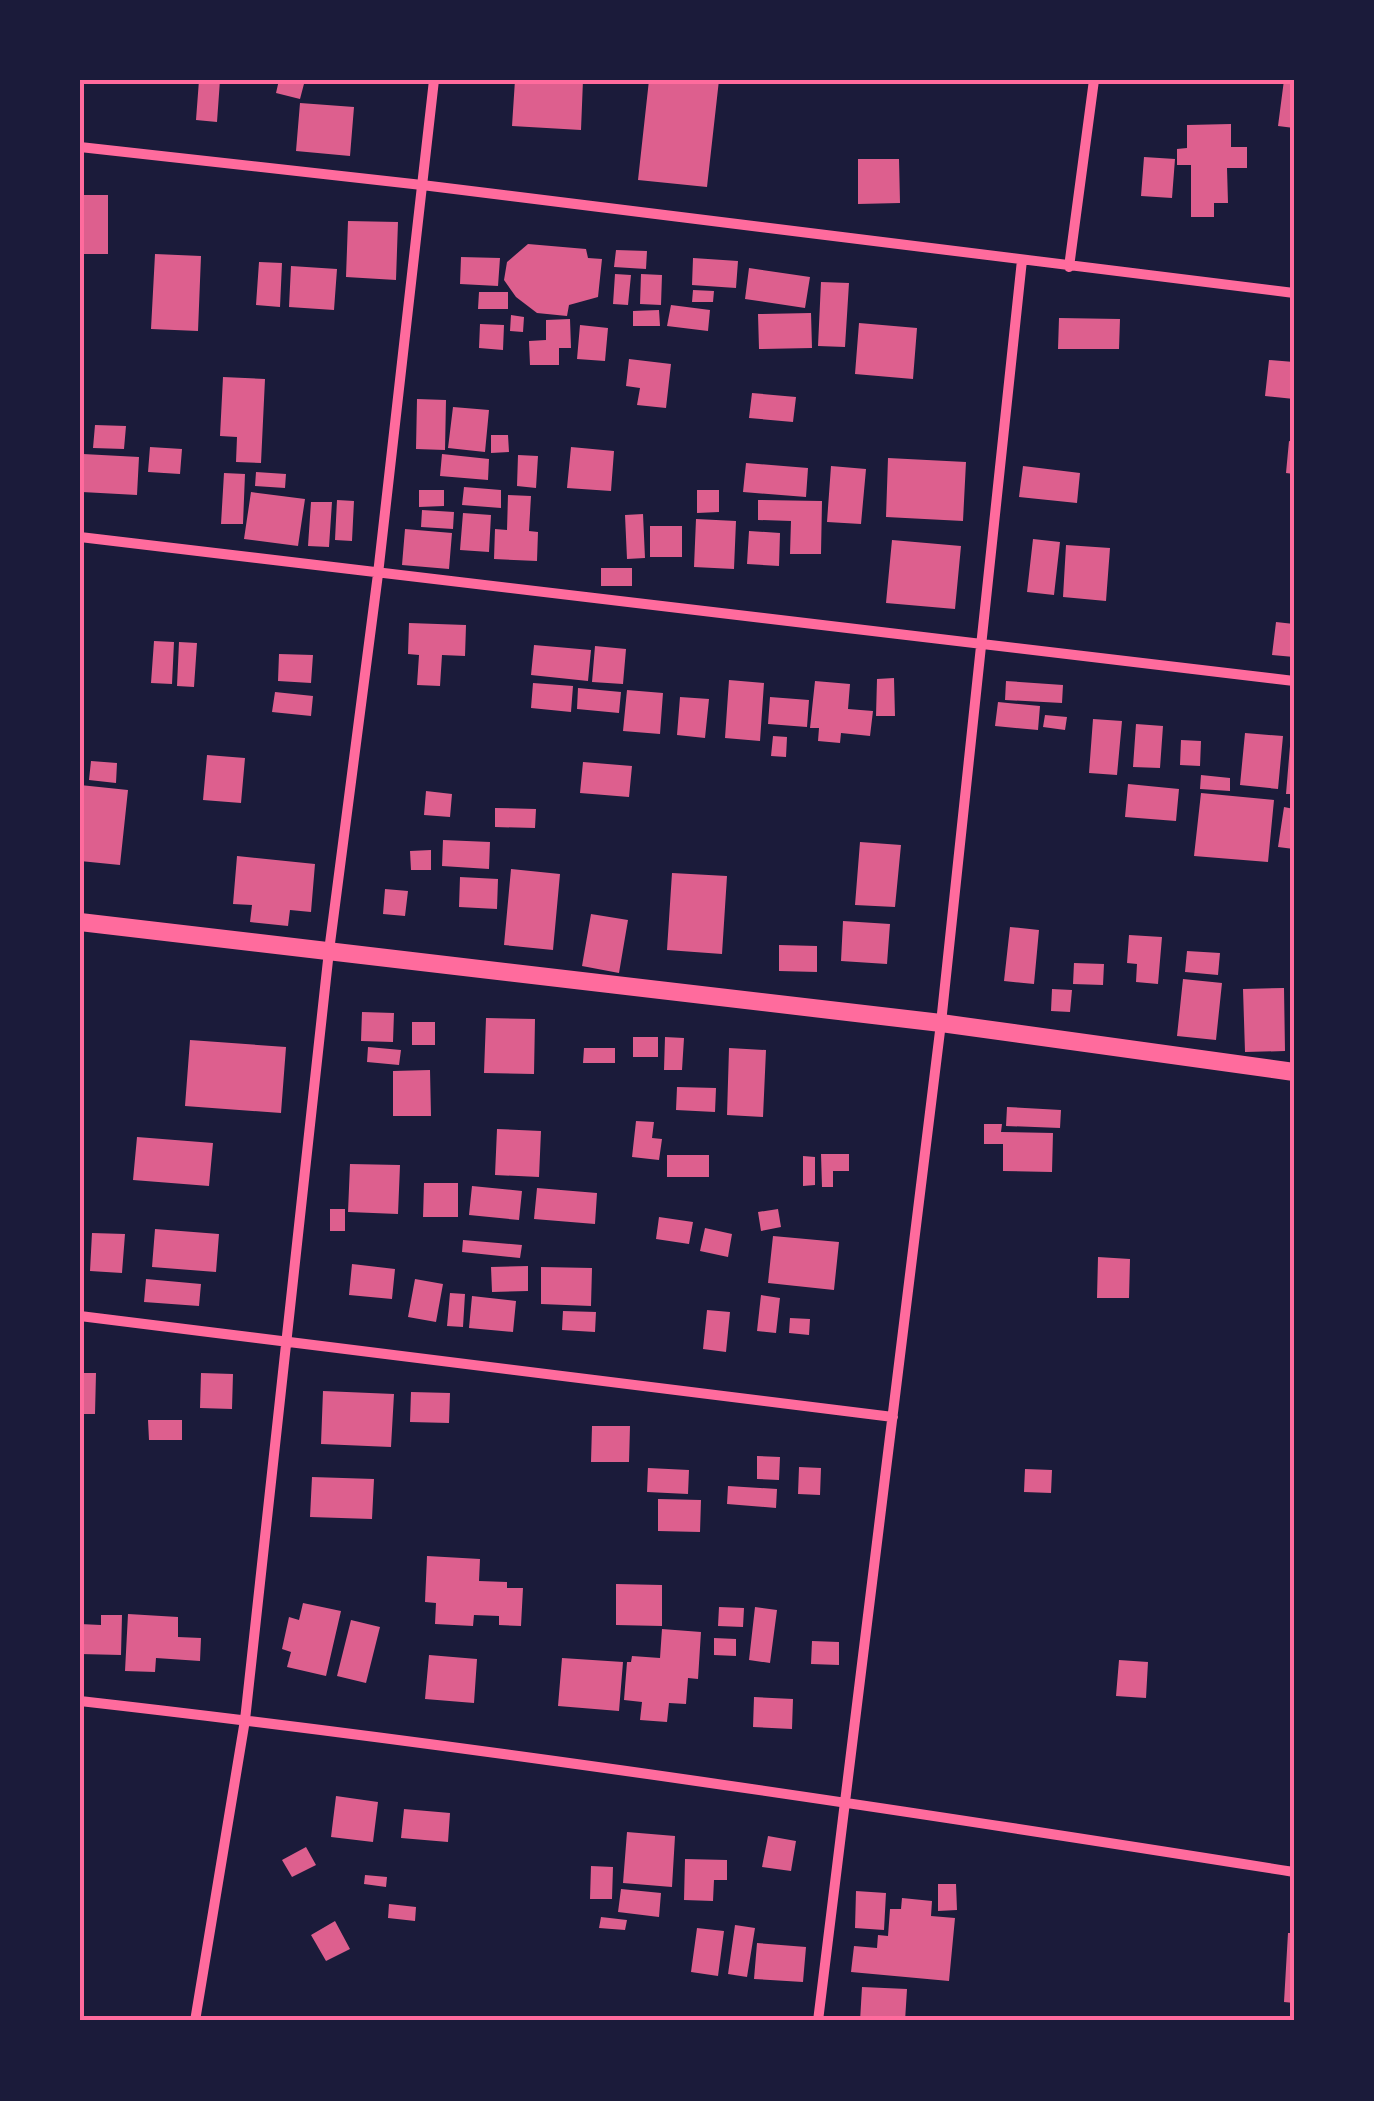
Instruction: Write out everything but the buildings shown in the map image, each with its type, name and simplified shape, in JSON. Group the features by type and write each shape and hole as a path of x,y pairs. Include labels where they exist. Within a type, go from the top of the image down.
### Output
{"street":[{"path":"194,2021 245,1720 284,1339 434,80"},
{"path":"1069,267 1094,80"},
{"path":"80,147 422,185 1294,293"},
{"path":"818,2021 941,1024 1022,260"},
{"path":"80,536 1294,681"},
{"path":"80,922 941,1024 1294,1072"},
{"path":"80,1316 894,1417"},
{"path":"80,1701 846,1802 1294,1872"}]}
